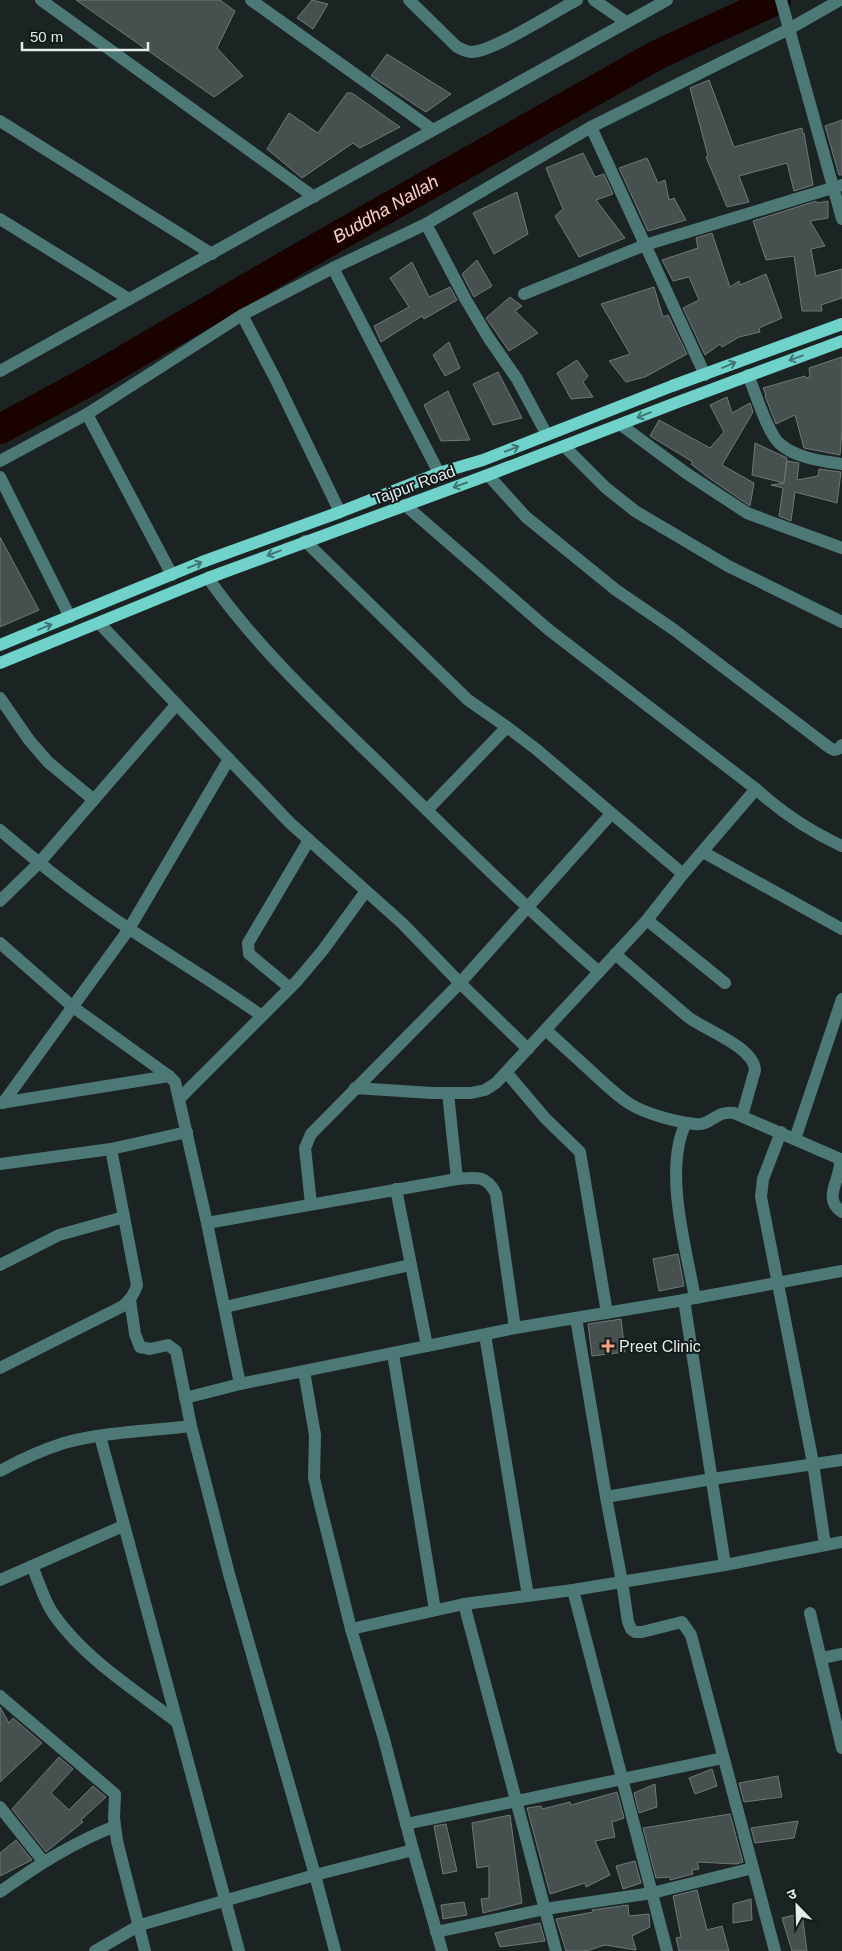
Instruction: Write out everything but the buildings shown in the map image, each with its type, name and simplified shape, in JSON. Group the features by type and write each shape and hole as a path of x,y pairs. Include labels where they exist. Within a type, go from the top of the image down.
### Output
{"main road":[{"name":"Tajpur Road","path":"0,646 202,562 340,512 439,473 483,460 842,324"},
{"name":"Tajpur Road","path":"0,663 208,578 488,475 842,341"}],"street":[{"path":"41,0 314,197"},
{"path":"251,0 433,130"},
{"path":"409,0 457,47 466,52 472,52 502,41 577,0"},
{"path":"594,0 626,22"},
{"path":"0,371 667,0"},
{"path":"781,0 837,187 842,219"},
{"path":"0,461 87,414 242,315 333,268 426,224 591,127 787,23 840,0"},
{"path":"0,120 212,254"},
{"path":"591,127 705,375"},
{"path":"524,294 645,245 837,187"},
{"path":"0,219 129,299"},
{"path":"426,224 466,300 488,337 517,379 548,435"},
{"path":"333,268 439,473"},
{"path":"242,315 340,512"},
{"path":"748,375 771,432 778,442 790,451 818,461 842,464"},
{"path":"87,414 172,575"},
{"path":"621,425 686,473 747,513 842,548"},
{"path":"564,446 606,488 642,515 728,566 842,622"},
{"path":"488,475 526,517 616,590 673,629 830,748 834,750 842,745"},
{"path":"0,477 70,617"},
{"path":"405,505 549,630 756,789 776,808 804,828 842,846"},
{"path":"305,541 468,700 536,750 683,874"},
{"path":"208,578 227,605 337,724 526,908 599,972"},
{"path":"99,623 290,823 402,922 460,983 528,1049"},
{"path":"0,698 29,740 48,762 94,800"},
{"path":"0,901 39,863 176,705"},
{"path":"427,810 507,727"},
{"path":"1,1103 129,929 229,759"},
{"path":"355,1088 448,1093 485,1090 496,1083 647,920 683,874 756,789"},
{"path":"311,1204 305,1148 311,1134 460,983 611,814"},
{"path":"0,830 39,863 129,929 213,981 262,1016"},
{"path":"290,988 249,954 248,943 309,840"},
{"path":"703,852 842,930"},
{"path":"180,1098 290,988 323,950 366,891"},
{"path":"647,920 725,983"},
{"path":"0,943 73,1007 170,1076 175,1082 207,1223 240,1384"},
{"path":"615,954 688,1018 749,1055 755,1070 742,1116"},
{"path":"795,1139 842,998"},
{"path":"546,1030 629,1104 646,1112 701,1125 715,1116 726,1112 742,1116 841,1157 841,1171 832,1197 834,1206 842,1212"},
{"path":"507,1073 545,1118 580,1152 608,1313"},
{"path":"1,1103 170,1076"},
{"path":"448,1093 457,1179"},
{"path":"686,1122 679,1139 676,1176 689,1299 725,1565"},
{"path":"0,1163 111,1149 187,1132"},
{"path":"781,1132 763,1179 761,1190 813,1464 826,1545"},
{"path":"0,1368 123,1306 135,1294 137,1285 111,1149"},
{"path":"207,1223 457,1179 484,1178 492,1185 496,1194 516,1328"},
{"path":"396,1189 427,1346"},
{"path":"0,1265 59,1235 124,1217"},
{"path":"225,1308 410,1265"},
{"path":"185,1398 240,1384 516,1328 842,1271"},
{"path":"130,1300 138,1344 143,1349 168,1345 174,1348 177,1356 190,1426 229,1574 335,1951"},
{"path":"576,1318 628,1622 631,1629 635,1632 642,1632 679,1622 682,1622 688,1628 775,1951"},
{"path":"485,1335 528,1596"},
{"path":"393,1354 435,1610"},
{"path":"304,1371 315,1435 314,1478 351,1629 384,1739 442,1951"},
{"path":"0,1470 40,1452 66,1443 100,1436 190,1426"},
{"path":"100,1436 239,1951"},
{"path":"606,1497 842,1460"},
{"path":"0,1580 123,1526"},
{"path":"351,1629 464,1604 622,1582 725,1565 842,1542"},
{"path":"32,1566 54,1615 92,1657 177,1722"},
{"path":"573,1590 667,1951"},
{"path":"464,1604 556,1951"},
{"path":"810,1613 842,1748"},
{"path":"822,1658 842,1654"},
{"path":"0,1696 113,1790 116,1800 115,1826 120,1853 146,1951"},
{"path":"406,1824 723,1758"},
{"path":"0,1807 43,1861"},
{"path":"0,1892 43,1861 82,1840 115,1826"},
{"path":"95,1951 140,1925 315,1875 413,1850"},
{"path":"436,1932 545,1909 652,1893 753,1868"}],"waterway":[{"name":"Buddha Nallah","path":"0,429 87,382 296,260 657,55 776,0"}],"place":[{"name":"Preet Clinic","path":"608,1346"}]}
